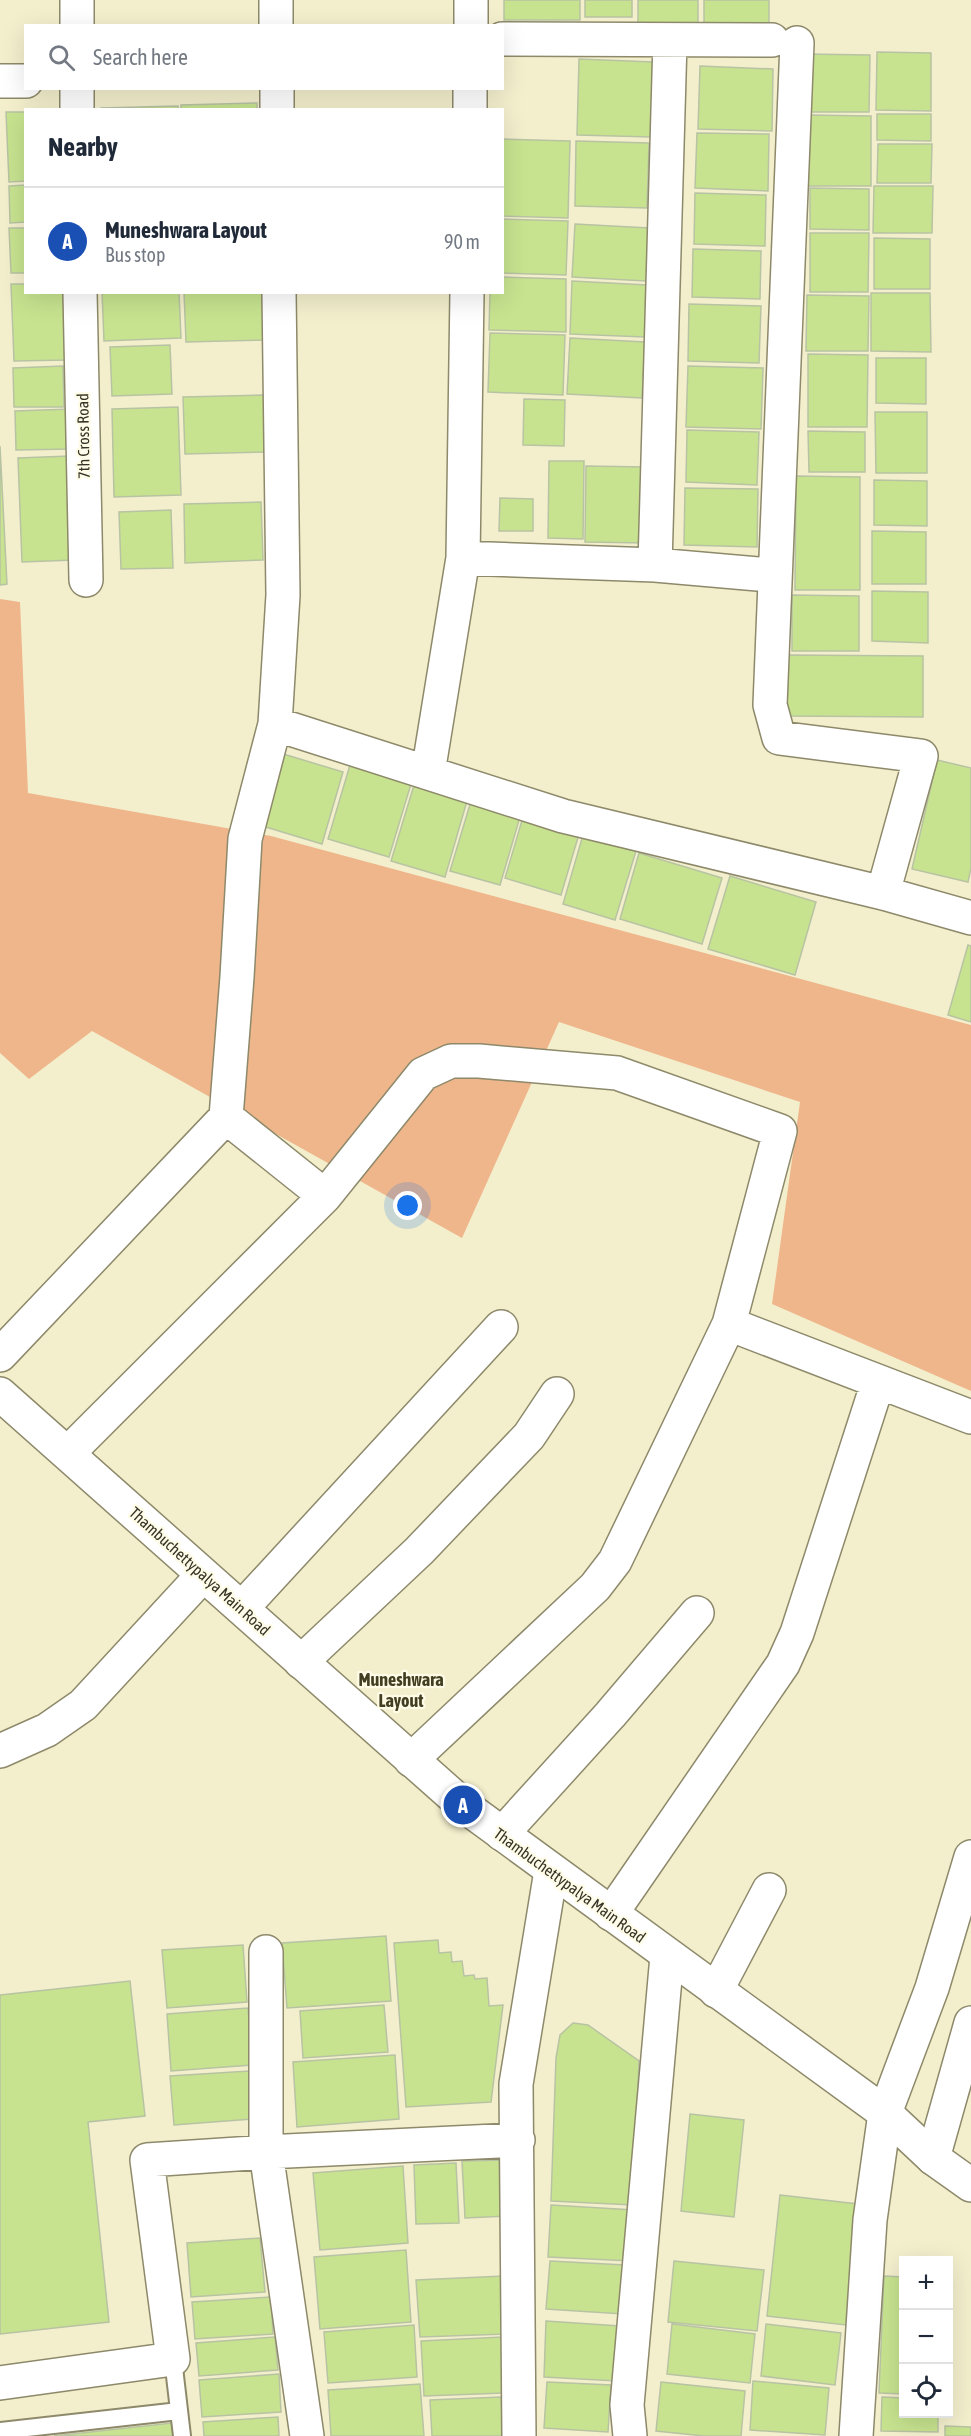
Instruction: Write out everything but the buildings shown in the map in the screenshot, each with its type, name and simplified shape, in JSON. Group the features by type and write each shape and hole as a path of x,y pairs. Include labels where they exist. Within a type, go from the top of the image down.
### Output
{"street":[{"path":"77,0 77,24"},
{"path":"276,0 276,24"},
{"path":"471,0 471,24"},
{"path":"504,39 785,41 770,705 779,738 921,756 883,893"},
{"path":"655,565 670,40"},
{"path":"0,81 24,81"},
{"path":"77,90 77,108"},
{"path":"277,90 277,108"},
{"path":"470,90 470,108"},
{"name":"7th Cross Road","path":"81,294 86,580"},
{"path":"0,1355 226,1117 245,840 275,724 283,595 279,294"},
{"path":"428,773 463,558 467,294"},
{"path":"463,558 655,565 758,574"},
{"path":"275,724 563,816 883,893 971,918"},
{"path":"68,1453 325,1196 423,1074 451,1061 479,1061 617,1073 780,1131 729,1324 615,1561 594,1587 411,1760"},
{"path":"226,1117 325,1196"},
{"path":"729,1324 971,1417"},
{"path":"242,1608 501,1327"},
{"path":"611,1914 783,1664 797,1632 878,1382"},
{"name":"Thambuchettypalya Main Road","path":"0,1394 463,1805 885,2113 933,2158 971,2185"},
{"path":"301,1662 419,1551 490,1477 529,1436 557,1394"},
{"path":"0,1751 47,1730 83,1705 204,1575"},
{"path":"502,1834 610,1715 697,1613"},
{"path":"856,2436 870,2220 885,2113 932,1988 971,1857"},
{"path":"519,2436 516,2084 551,1871"},
{"path":"716,1991 769,1890"},
{"path":"266,1952 266,2152 307,2436"},
{"path":"630,2436 627,2405 667,1956"},
{"path":"933,2158 971,2023"},
{"path":"0,2383 173,2359 147,2160 518,2140"}],"lane":[{"path":"173,2359 182,2436"},
{"path":"0,2431 179,2411"}],"shaded area":[{"path":"0,599 20,602 28,793 271,836 971,1025 971,1391 772,1304 800,1102 559,1022 462,1238 92,1031 29,1079 0,1053"}],"place":[{"name":"Muneshwara Layout","path":"463,1805"}],"district":[{"name":"Muneshwara Layout","path":"401,1690"}]}
